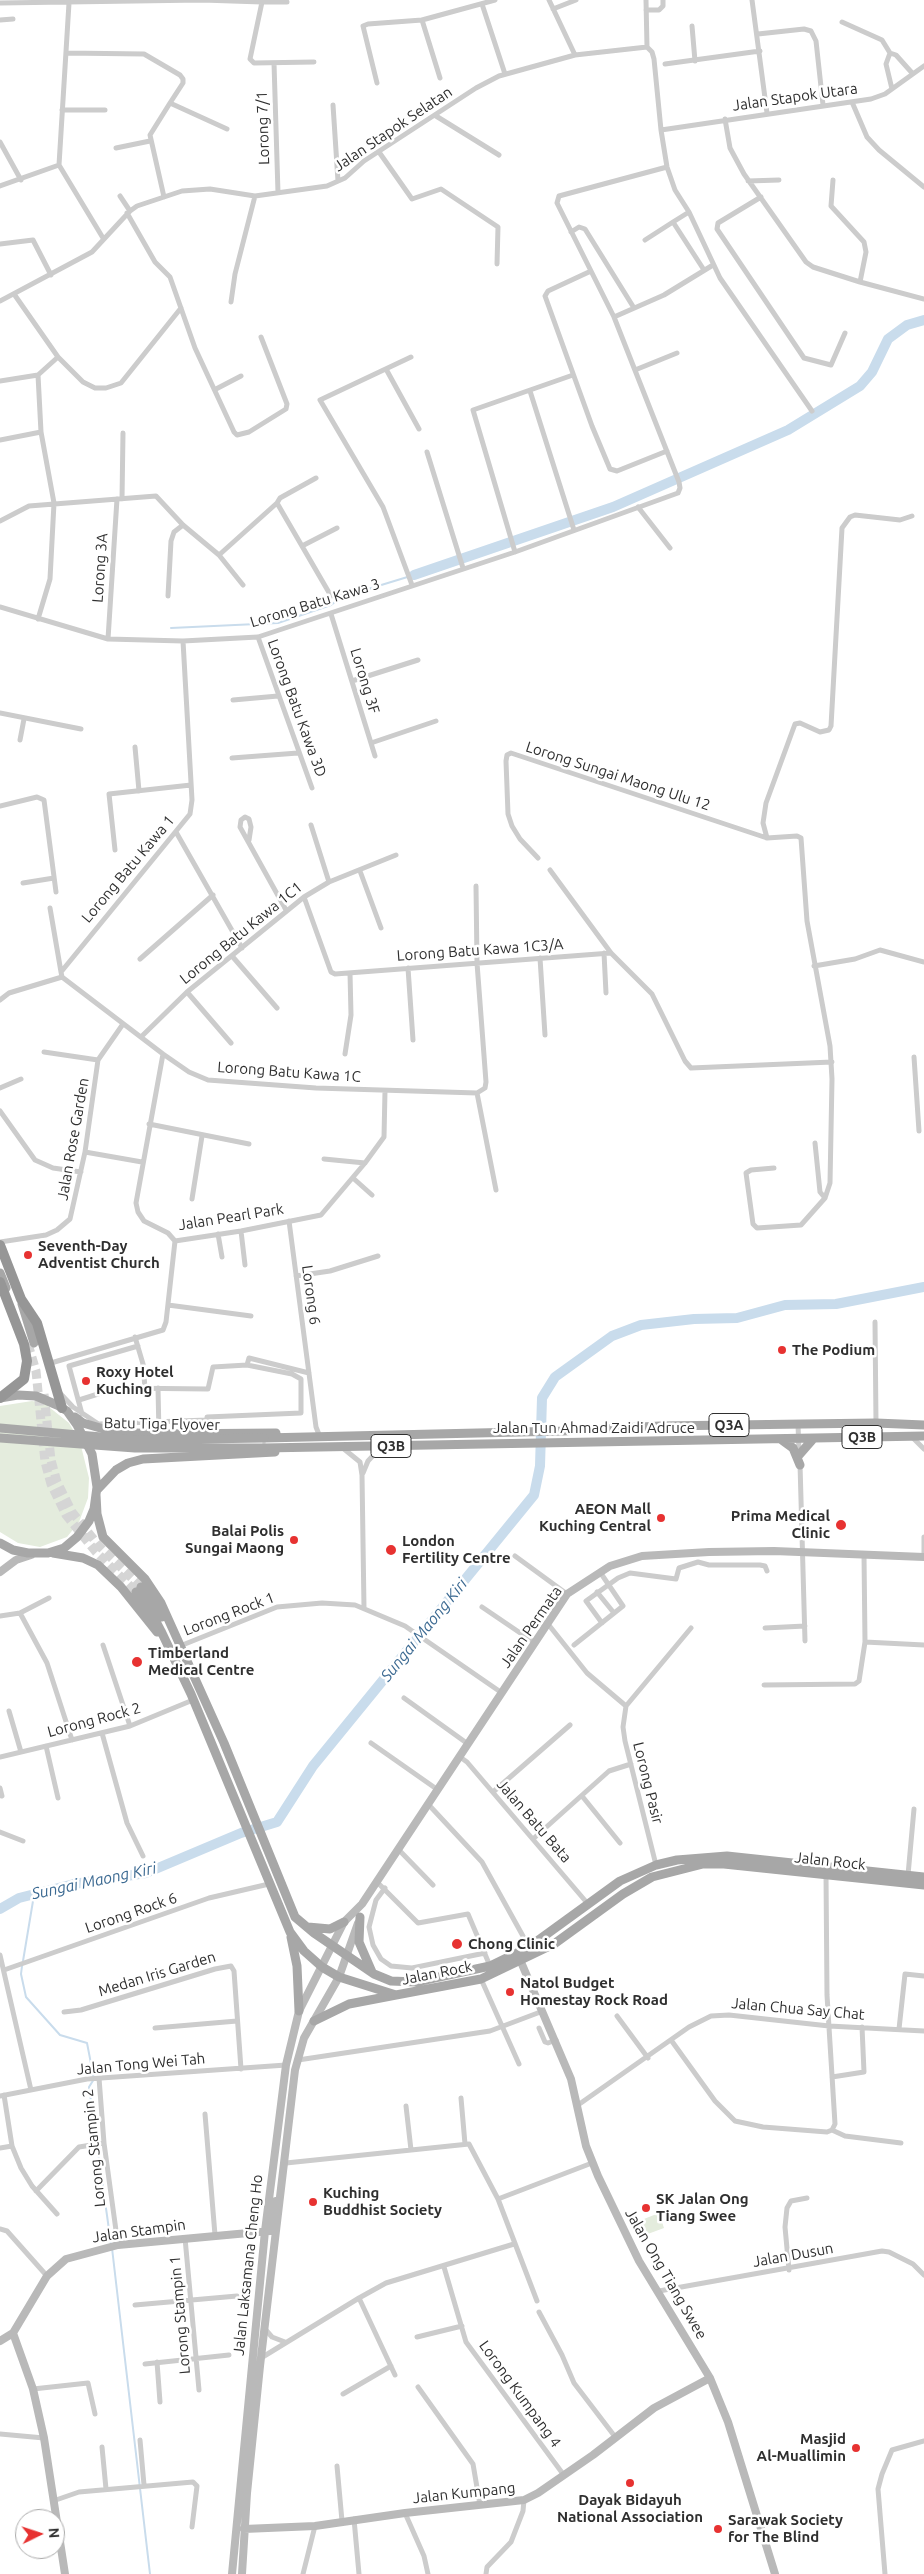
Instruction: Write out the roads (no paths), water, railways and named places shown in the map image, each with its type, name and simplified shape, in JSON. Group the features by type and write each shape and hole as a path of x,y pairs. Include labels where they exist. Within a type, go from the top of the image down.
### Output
{"highway":[{"path":"0,1243 21,1299 37,1323 51,1362 57,1390 64,1409"},
{"path":"0,1282 24,1344 27,1361 24,1379 0,1398"}],"main road":[{"path":"0,1273 31,1344 21,1299"},
{"path":"0,1398 30,1395 64,1409 82,1423 122,1433 207,1434 264,1432 275,1433 285,1438"},
{"name":"Jalan Rock","path":"64,1409 77,1425 92,1454 97,1514 103,1537 152,1588 180,1646 256,1819 288,1902 296,1917 305,1927 374,1974 391,1980 416,1982 490,1966 529,1947 620,1881 656,1865 704,1856 726,1856 924,1877"},
{"name":"Jalan Tun Ahmad Zaidi Adruce","path":"264,1448 518,1442 632,1427 876,1423 924,1425"},
{"name":"Batu Tiga Flyover","path":"0,1428 135,1440 264,1438"},
{"name":"Jalan Tun Ahmad Zaidi Adruce","path":"264,1438 518,1432 563,1436 781,1440 924,1436"},
{"name":"Batu Tiga Flyover","path":"0,1438 135,1448 264,1448"},
{"path":"781,1440 793,1448 800,1460 813,1439"},
{"path":"0,1572 16,1560 35,1554 59,1550 77,1538 92,1516 96,1493 116,1470 128,1463 143,1459 263,1454 287,1448"},
{"path":"0,1543 13,1550 35,1554"},
{"name":"Jalan Permata","path":"362,1904 567,1594 600,1572 610,1566 642,1556 709,1552 802,1552 924,1557"},
{"path":"48,1553 84,1558 98,1565 121,1587 165,1641"},
{"name":"Jalan Rock","path":"180,1646 138,1589 193,1700 245,1823 268,1884 290,1932 304,1950 322,1966 339,1977 396,1995 481,1979 521,1962 554,1944 623,1894 652,1877 703,1864 724,1864 924,1885"},
{"name":"Jalan Laksamana Cheng Ho","path":"242,2574 244,2529 261,2358 298,2060 304,2038 339,1977 360,1917 362,1904"},
{"name":"Jalan Laksamana Cheng Ho","path":"232,2574 265,2231 286,2064 299,2011 344,1922 362,1904"},
{"path":"360,1917 359,1942 374,1974"},
{"path":"305,1927 330,1929 344,1922"},
{"path":"290,1932 297,1966 299,2011"},
{"name":"Jalan Ong Tiang Swee","path":"521,1962 556,2040 575,2089 582,2130 592,2163 639,2261 659,2291 710,2378 728,2422 776,2574"},
{"path":"314,2021 349,2004 396,1995"},
{"path":"265,2231 272,2229 279,2186 284,2175"},
{"name":"Jalan Stampin","path":"0,2341 13,2333 47,2276 66,2258 116,2245 265,2231"},
{"path":"13,2333 33,2389 44,2438 65,2574"},
{"name":"Jalan Kumpang","path":"244,2529 314,2526 354,2519 524,2500 538,2493 616,2438 654,2408 710,2378"}],"street":[{"path":"0,3 21,1 69,3 202,0 287,2"},
{"path":"377,83 363,26 422,20 495,0"},
{"path":"549,0 575,55"},
{"path":"553,9 576,0"},
{"path":"646,0 646,47 652,52 654,60 661,130 667,167 675,190 689,212 712,265 812,411"},
{"path":"646,10 659,10 663,6 663,0"},
{"path":"752,0 767,113"},
{"path":"262,2 250,60 274,63 314,62"},
{"path":"69,3 59,166 103,238"},
{"path":"482,4 505,74"},
{"path":"0,20 13,19"},
{"path":"422,20 440,78"},
{"path":"842,22 882,40 890,53 896,56 913,74"},
{"path":"692,26 696,61"},
{"path":"758,34 804,28 811,31 816,41 823,105"},
{"name":"Jalan Stapok Selatan","path":"0,301 92,252 129,212 164,196 182,191 210,190 255,196 312,189 338,181 476,88 505,74 575,55 646,47"},
{"path":"666,64 760,51"},
{"path":"66,53 144,54 180,75 183,79 183,83 152,128 150,141 164,196"},
{"path":"890,53 887,71 892,89"},
{"name":"Lorong 7/1","path":"274,63 278,193"},
{"name":"Jalan Stapok Utara","path":"661,130 725,119 871,99 892,89 924,66"},
{"path":"852,102 867,137 879,150 924,187"},
{"path":"170,103 226,129"},
{"path":"333,105 338,181"},
{"path":"62,110 105,110"},
{"path":"436,116 499,155"},
{"path":"725,119 730,148 748,181 806,262 860,282 924,299"},
{"path":"116,148 150,141"},
{"path":"0,142 21,180"},
{"path":"379,152 412,199 441,189 498,227 497,264"},
{"path":"0,186 59,166"},
{"path":"591,270 548,291 545,296 573,375 610,469 617,471 667,451 614,317 591,270 571,232 557,203 559,196 667,167"},
{"path":"748,181 779,180"},
{"path":"833,180 831,206 864,242 866,252 860,282"},
{"path":"120,196 155,262 170,277 195,348 237,435 249,432 286,410 286,397 261,338"},
{"path":"232,302 242,248 255,196"},
{"path":"761,197 718,222 717,229 804,358 831,365 846,333"},
{"path":"645,240 689,212"},
{"path":"672,222 704,270"},
{"path":"571,232 579,228 585,229 634,308"},
{"path":"0,244 33,240 51,275"},
{"path":"614,317 664,295 712,265"},
{"path":"14,294 58,357 73,374 89,386 95,388 114,386 127,377 181,308"},
{"path":"635,370 677,353"},
{"path":"0,381 38,375 58,357"},
{"path":"411,357 320,400 382,507 412,585"},
{"path":"386,369 419,429"},
{"path":"38,375 41,432 54,503 51,571 38,619"},
{"path":"514,549 473,410 573,375"},
{"path":"216,390 241,376"},
{"path":"530,391 572,527"},
{"path":"0,440 41,432"},
{"name":"Lorong 3A","path":"108,640 120,499 123,433"},
{"name":"Lorong Batu Kawa 3","path":"0,607 108,640 183,641 258,637 331,614 572,527 678,493 680,488 679,482 667,451"},
{"path":"427,452 462,566"},
{"path":"219,555 285,494 316,478"},
{"path":"0,521 29,506 156,496 183,524 219,555 243,585"},
{"path":"277,503 332,596 359,588"},
{"path":"638,507 670,548"},
{"path":"766,838 763,823 766,803 795,724 800,724 820,732 829,730 831,726 842,528 850,517 855,515 894,520 912,516"},
{"path":"168,596 171,541 174,532 183,524"},
{"path":"302,546 337,528"},
{"name":"Lorong 3F","path":"331,614 375,756"},
{"name":"Lorong Batu Kawa 3D","path":"258,637 312,788"},
{"name":"Lorong Batu Kawa 1","path":"61,975 116,901 190,814 191,785 183,641"},
{"path":"352,681 418,660"},
{"path":"233,700 278,696"},
{"path":"0,714 81,729"},
{"path":"20,740 24,719"},
{"path":"371,743 436,721"},
{"path":"135,747 139,790"},
{"path":"232,758 298,753"},
{"name":"Lorong Sungai Maong Ulu 12","path":"538,858 520,839 512,826 508,814 507,755 511,754 766,838 796,836 801,838 803,844 807,921 814,966"},
{"path":"115,850 109,794 191,785"},
{"path":"0,806 41,797 44,800 56,892"},
{"path":"311,825 329,882"},
{"path":"176,832 242,948"},
{"path":"249,840 286,910"},
{"name":"Lorong Batu Kawa 1C1","path":"142,1036 187,992 304,897 329,882 396,855"},
{"path":"550,870 611,953 652,994 685,1061 691,1068 832,1062"},
{"path":"360,871 382,928"},
{"path":"22,883 54,878"},
{"path":"476,886 477,963"},
{"path":"140,959 213,895"},
{"path":"304,897 331,972 335,974 350,973 351,1015 345,1054"},
{"path":"0,1000 10,993 61,975 50,908"},
{"path":"774,1168 751,1170 746,1173 753,1224 757,1228 801,1225 825,1198 830,1183 832,1062 814,966 855,959 880,950 924,962"},
{"path":"604,953 606,993"},
{"name":"Lorong Batu Kawa 1C3/A","path":"350,973 611,953"},
{"path":"232,956 277,1008"},
{"path":"540,958 545,1035"},
{"name":"Lorong Batu Kawa 1C","path":"61,975 163,1054 198,1076 217,1082 385,1091 477,1092 485,1088 477,963"},
{"path":"408,968 413,1040"},
{"path":"187,992 230,1043"},
{"name":"Jalan Rose Garden","path":"0,1243 46,1235 57,1230 70,1219 85,1152 98,1060 123,1024"},
{"path":"44,1052 98,1060"},
{"name":"Jalan Pearl Park","path":"163,1054 137,1189 138,1212 144,1221 172,1236 175,1241 241,1231 321,1215 365,1163 385,1134 385,1091"},
{"path":"914,1056 919,1131"},
{"path":"0,1088 21,1079"},
{"path":"477,1092 496,1190"},
{"path":"917,1096 924,1096"},
{"path":"0,1111 35,1160 53,1168 81,1172"},
{"path":"149,1124 249,1144"},
{"path":"192,1199 202,1136"},
{"path":"815,1143 820,1192 825,1198"},
{"path":"85,1152 142,1162"},
{"path":"324,1158 365,1163"},
{"path":"353,1178 372,1195"},
{"name":"Lorong 6","path":"289,1221 316,1427 320,1437"},
{"path":"241,1231 245,1266"},
{"path":"218,1234 222,1257"},
{"path":"51,1362 163,1330 168,1305 175,1241"},
{"path":"296,1276 330,1271 378,1256"},
{"path":"168,1305 251,1316"},
{"path":"875,1322 876,1423"},
{"path":"135,1337 143,1364 145,1388"},
{"path":"82,1414 69,1366 138,1346"},
{"path":"98,1424 301,1413 301,1379 289,1371 249,1358 247,1365"},
{"path":"79,1400 117,1388 208,1389 212,1367 247,1365 310,1373"},
{"path":"158,1388 159,1434"},
{"path":"57,1390 82,1414 98,1424 122,1433"},
{"path":"207,1419 207,1434"},
{"path":"798,1424 805,1641"},
{"path":"910,1436 924,1449"},
{"path":"362,1475 368,1461 382,1446"},
{"path":"341,1447 356,1457 362,1475 364,1608"},
{"path":"924,1537 924,1557"},
{"path":"709,1552 709,1565"},
{"path":"515,1556 567,1594"},
{"path":"764,1686 855,1684 860,1675 865,1642 864,1556"},
{"path":"602,1623 586,1600 609,1584 633,1572 676,1579 679,1568 698,1562 709,1565 760,1565 765,1566 767,1570"},
{"path":"574,1645 624,1604 600,1572"},
{"path":"597,1592 614,1613"},
{"path":"0,1616 20,1613 49,1598"},
{"name":"Lorong Rock 1","path":"180,1646 277,1607 322,1603 354,1604 405,1626 502,1693"},
{"path":"482,1607 535,1643"},
{"path":"20,1613 47,1663 72,1740"},
{"path":"548,1624 587,1673 626,1706 691,1628"},
{"path":"765,1628 805,1626"},
{"path":"865,1642 924,1645"},
{"path":"103,1645 130,1726"},
{"path":"404,1698 468,1744"},
{"name":"Lorong Rock 2","path":"0,1757 130,1726 193,1700"},
{"name":"Lorong Pasir","path":"626,1706 624,1735 656,1865"},
{"path":"9,1711 21,1752"},
{"path":"493,1792 570,1725"},
{"path":"102,1733 127,1823 143,1856"},
{"path":"370,1742 438,1790"},
{"path":"46,1746 58,1798"},
{"name":"Jalan Batu Bata","path":"460,1757 493,1792 588,1904"},
{"path":"533,1839 609,1771 631,1764"},
{"path":"0,1788 2,1796"},
{"path":"582,1796 620,1843"},
{"path":"428,1804 482,1862 529,1947"},
{"path":"908,1875 914,1809"},
{"path":"0,1832 24,1841"},
{"path":"398,1850 433,1885"},
{"path":"826,1874 829,2026 835,2124 832,2130"},
{"path":"377,1882 418,1923 468,1914 490,1966"},
{"name":"Lorong Rock 6","path":"4,1970 209,1898 268,1884"},
{"path":"385,1888 376,1900 369,1927 373,1945 381,1959 391,1966 412,1968 485,1953"},
{"path":"0,1955 31,2090"},
{"name":"Medan Iris Garden","path":"64,2012 81,2010 215,1969 231,1966 234,1970 241,2068"},
{"path":"900,2030 905,1974 924,1976"},
{"path":"481,1979 519,2064"},
{"path":"298,2060 443,2039 503,2027 543,2011"},
{"name":"Jalan Chua Say Chat","path":"578,2105 700,2020 711,2016 729,2015 829,2026 924,2031"},
{"path":"617,2016 648,2058"},
{"path":"155,2028 237,2021"},
{"path":"832,2077 864,2072 862,2027"},
{"path":"539,2028 545,2042 548,2043 556,2040"},
{"path":"671,2040 720,2107 735,2121 763,2127 826,2132 832,2130 845,2136 901,2143"},
{"name":"Jalan Tong Wei Tah","path":"2,2095 87,2079 286,2064"},
{"name":"Lorong Stampin 2","path":"97,2078 102,2143 116,2245"},
{"path":"2,2095 12,2146 21,2168 36,2191 57,2214"},
{"path":"461,2098 465,2144"},
{"path":"406,2106 411,2150"},
{"path":"206,2114 215,2235"},
{"path":"36,2191 79,2147 102,2143"},
{"path":"286,2163 469,2144 498,2199 537,2302"},
{"path":"0,2148 12,2146"},
{"path":"498,2199 592,2163"},
{"path":"789,2270 785,2227 787,2208 791,2201 807,2198"},
{"path":"0,2229 7,2231 47,2276"},
{"name":"Lorong Stampin 1","path":"185,2238 200,2390"},
{"path":"261,2358 386,2283 444,2267 514,2244"},
{"name":"Jalan Dusun","path":"659,2291 789,2270 882,2251 913,2264 924,2275"},
{"name":"Lorong Kumpang 4","path":"444,2267 469,2346 563,2474"},
{"path":"135,2305 237,2296"},
{"path":"359,2298 395,2375"},
{"path":"539,2312 562,2355 574,2383 616,2438"},
{"path":"417,2337 462,2326"},
{"path":"265,2329 272,2336 285,2342"},
{"path":"145,2364 229,2355"},
{"path":"157,2362 160,2402"},
{"path":"343,2394 391,2366"},
{"path":"33,2389 88,2383 95,2414"},
{"path":"418,2387 473,2464 480,2505"},
{"path":"0,2434 44,2438"},
{"path":"140,2440 143,2485"},
{"path":"884,2574 878,2489 882,2474 892,2450 924,2441"},
{"path":"102,2447 106,2489"},
{"path":"336,2466 342,2521"},
{"path":"53,2501 79,2492 143,2485 196,2483 192,2526"},
{"path":"486,2574 487,2567 511,2542 523,2511 524,2500"},
{"path":"405,2513 424,2556 428,2574"},
{"path":"354,2519 359,2574"},
{"path":"303,2574 314,2526"}],"waterway":[{"path":"414,575 613,507 788,430 860,386 872,372 888,339 907,325 924,320"},
{"path":"171,628 278,623 331,605 342,597 414,575"},
{"name":"Sungai Maong Kiri","path":"0,1909 19,1898 74,1884 146,1873 241,1833 277,1822 313,1766 534,1495 540,1466 542,1398 555,1377 612,1336 641,1325 694,1319 737,1318 785,1305 836,1304 924,1287"},
{"path":"23,1961 34,1895"},
{"path":"22,1966 21,1974 26,1997 60,2035 87,2043 94,2079 89,2087 111,2244"},
{"path":"112,2248 150,2574"}],"tunnel":[{"path":"28,1344 36,1371 45,1462 51,1484 66,1515 96,1552 136,1592"},
{"path":"44,1394 51,1460 57,1482 72,1512 99,1546 141,1587"}],"place":[{"name":"Seventh-Day Adventist Church","path":"28,1255"},
{"name":"The Podium","path":"782,1350"},
{"name":"Roxy Hotel Kuching","path":"86,1381"},
{"name":"AEON Mall Kuching Central","path":"661,1518"},
{"name":"Prima Medical Clinic","path":"841,1525"},
{"name":"Balai Polis Sungai Maong","path":"294,1540"},
{"name":"London Fertility Centre","path":"391,1550"},
{"name":"Timberland Medical Centre","path":"137,1662"},
{"name":"Chong Clinic","path":"457,1944"},
{"name":"Natol Budget Homestay Rock Road","path":"510,1992"},
{"name":"Kuching Buddhist Society","path":"313,2202"},
{"name":"SK Jalan Ong Tiang Swee","path":"646,2208"},
{"name":"Masjid Al-Muallimin","path":"856,2448"},
{"name":"Dayak Bidayuh National Association","path":"630,2483"},
{"name":"Sarawak Society for The Blind","path":"718,2529"}]}
